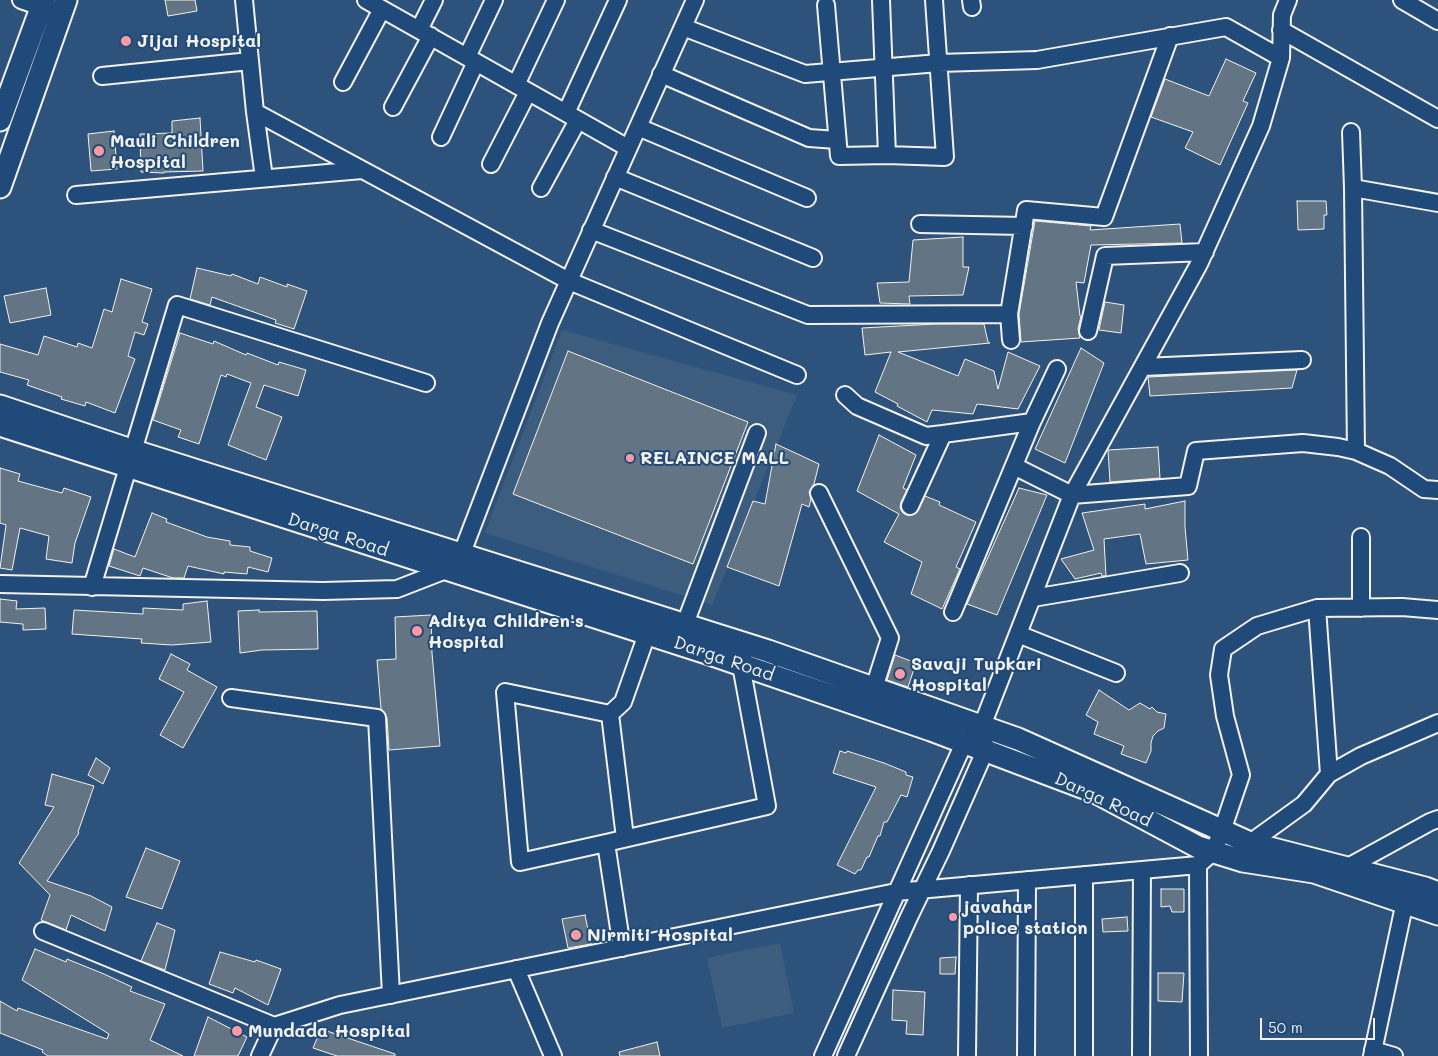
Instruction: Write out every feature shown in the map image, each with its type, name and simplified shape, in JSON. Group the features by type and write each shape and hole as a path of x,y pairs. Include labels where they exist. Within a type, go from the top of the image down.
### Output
{"main road":[{"path":"2,175 66,0"},
{"path":"0,120 42,4"},
{"name":"Darga Road","path":"0,406 130,459 446,570 741,665 964,742 1094,792 1198,847 1205,858 1243,861 1314,872 1407,893 1438,893"},
{"name":"Darga Road","path":"0,425 130,459 462,553 746,644 1018,739 1250,843 1348,867 1407,893 1438,914"}],"street":[{"path":"21,0 42,4"},
{"path":"244,0 255,112 264,178"},
{"path":"393,107 425,33 434,0"},
{"path":"441,137 494,0"},
{"path":"490,164 556,0"},
{"path":"541,188 572,117 618,0"},
{"path":"0,584 323,591 397,589 446,570 462,553 550,323 695,0"},
{"path":"881,0 887,155"},
{"path":"826,5 839,156 945,157 934,0"},
{"path":"823,1056 964,742 982,726 1072,495 1205,252 1261,126 1280,58 1282,15 1288,0"},
{"path":"1402,0 1438,21"},
{"path":"344,82 374,3 628,148"},
{"path":"683,27 805,74 939,63 1037,60 1226,27 1280,58"},
{"path":"1281,30 1438,119"},
{"path":"1011,340 1009,314 1026,210 1104,217 1170,36"},
{"path":"102,76 250,61"},
{"path":"662,74 808,138 837,140"},
{"path":"255,112 568,281 797,375"},
{"path":"638,127 807,198"},
{"path":"1351,132 1356,451"},
{"path":"76,194 362,170"},
{"path":"615,177 813,258"},
{"path":"1353,188 1438,203"},
{"path":"920,224 1024,226"},
{"path":"592,230 808,315 1009,314"},
{"path":"1088,331 1105,256 1205,252"},
{"path":"92,587 177,305 426,383"},
{"path":"1143,366 1302,360"},
{"path":"953,612 1032,422 1057,369"},
{"path":"845,395 856,406 926,436 1032,422"},
{"path":"685,624 757,433"},
{"path":"910,506 943,434"},
{"path":"1014,466 1072,495 1188,486 1196,451 1303,443 1356,451 1390,466 1424,489 1438,490"},
{"path":"819,493 890,638 874,688"},
{"path":"1361,537 1361,608"},
{"path":"1033,598 1180,572"},
{"path":"1199,1056 1205,858 1222,831 1241,775 1225,716 1218,676 1224,649 1257,626 1317,608 1402,607 1438,610"},
{"path":"1317,608 1329,774"},
{"path":"610,714 624,702 647,634"},
{"path":"1018,634 1116,672"},
{"path":"610,714 505,692 520,862 767,806 741,665 746,644"},
{"path":"231,698 377,718 391,995"},
{"path":"610,714 625,838"},
{"path":"1250,843 1304,804 1329,774 1361,756 1438,724"},
{"path":"846,1056 985,751 982,726"},
{"path":"1348,867 1438,819"},
{"path":"606,843 622,948"},
{"path":"43,931 274,1026 340,1005 896,892 1142,870 1205,858"},
{"path":"1141,1056 1142,870"},
{"path":"1084,875 1084,1056"},
{"path":"1026,1056 1027,880"},
{"path":"967,1056 968,885"},
{"path":"1394,1056 1373,1053 1407,893"},
{"path":"516,969 553,1056"},
{"path":"260,1056 274,1026"}],"shaded area":[{"path":"562,330 797,395 712,605 485,533"},
{"path":"780,943 794,1013 722,1028 707,958"}],"building":[{"path":"165,0 195,0 197,11 168,16"},
{"path":"1226,59 1256,73 1243,101 1248,103 1220,165 1185,148 1193,132 1151,117 1165,79 1209,96"},
{"path":"200,118 203,171 141,172 140,134 172,133 172,121"},
{"path":"114,131 117,169 91,171 88,134"},
{"path":"1297,201 1326,201 1327,215 1324,215 1324,229 1298,230"},
{"path":"1035,221 1091,226 1090,230 1180,224 1182,243 1091,245 1084,283 1076,282 1081,316 1078,329 1080,338 1021,342 1019,314"},
{"path":"963,237 963,267 969,267 963,295 909,296 910,304 880,303 877,283 909,282 913,240"},
{"path":"197,268 231,276 232,274 258,284 260,277 287,287 287,284 307,291 294,329 275,323 276,320 212,297 210,305 190,299"},
{"path":"121,279 152,289 142,322 148,324 144,335 135,332 128,356 135,359 115,413 86,402 85,406 61,399 62,397 27,385 29,380 0,372 0,344 38,355 44,336 77,347 78,343 92,348 104,309 112,312"},
{"path":"46,288 51,315 10,323 4,296"},
{"path":"1105,302 1124,305 1121,333 1099,330"},
{"path":"936,324 984,324 988,342 990,343 898,352 958,376 965,359 994,371 998,389 1008,352 1040,366 1018,409 977,404 973,414 932,410 927,422 875,392 891,352 865,355 862,328"},
{"path":"180,333 213,344 214,341 246,355 247,353 278,365 279,362 306,370 298,396 264,385 256,407 282,417 266,460 228,445 251,383 227,374 226,377 221,375 199,444 178,437 181,430 153,420"},
{"path":"1081,348 1104,363 1065,463 1035,449"},
{"name":"RELAINCE MALL","path":"568,351 748,422 693,564 513,494"},
{"path":"1297,370 1292,388 1150,396 1148,377"},
{"path":"879,435 916,455 903,488 907,490 901,502 902,512 906,515 915,514 925,496 940,502 939,505 976,522 956,567 960,569 942,609 911,594 922,562 884,542 899,514 857,491"},
{"path":"776,444 819,464 814,484 809,492 811,499 809,507 802,504 779,586 727,567 753,501 765,504"},
{"path":"1158,447 1160,478 1110,482 1108,450"},
{"path":"0,468 20,474 18,481 62,493 64,488 91,497 75,543 72,563 46,559 49,536 20,528 12,570 0,568 6,525 0,523"},
{"path":"1019,488 1047,495 997,615 967,604"},
{"path":"1185,501 1188,560 1146,564 1140,534 1104,539 1106,576 1102,576 1101,573 1075,579 1061,559 1094,550 1082,513 1145,504 1145,509"},
{"path":"152,513 167,519 166,522 207,537 230,541 230,545 250,547 250,551 272,558 268,572 248,567 247,574 224,572 224,574 188,566 184,578 173,578 143,568 140,576 109,566 114,549 135,557"},
{"path":"0,599 17,601 16,609 45,608 46,629 23,630 23,624 0,622"},
{"path":"207,601 211,642 172,645 141,643 142,639 72,634 74,610 143,614 143,608 183,610 183,604"},
{"path":"259,610 259,612 317,611 318,649 262,650 240,653 238,611"},
{"path":"431,615 432,653 440,746 389,750 387,718 381,709 377,660 396,659 395,617"},
{"path":"171,654 190,664 187,670 217,687 183,748 160,735 184,692 159,679"},
{"path":"895,655 916,663 908,687 887,680"},
{"path":"1099,690 1129,710 1140,703 1150,709 1152,707 1157,712 1166,714 1164,728 1153,736 1151,751 1146,763 1121,754 1124,746 1094,734 1098,722 1086,715"},
{"path":"840,751 846,753 847,751 884,763 913,777 907,797 901,795 887,822 884,822 880,836 878,836 869,857 867,857 861,870 858,870 855,874 837,865 876,787 833,773"},
{"path":"96,758 110,768 103,784 88,775"},
{"path":"52,774 94,786 79,833 47,881 91,896 112,907 105,931 71,915 66,930 41,920 50,895 19,863 54,807 45,805"},
{"path":"146,848 180,861 162,909 126,897"},
{"path":"1161,889 1184,889 1184,912 1172,912 1170,906 1161,907"},
{"path":"585,915 591,944 568,948 562,919"},
{"path":"1127,917 1128,931 1103,932 1102,919"},
{"path":"157,923 175,930 165,970 141,961"},
{"path":"35,949 66,962 67,959 104,974 132,987 130,991 165,1004 150,1040 183,1056 48,1056 42,1052 43,1050 0,1033 0,1001 17,1011 18,1008 107,1039 109,1034 22,980"},
{"path":"220,952 255,962 256,960 281,969 268,1005 235,988 233,993 209,984"},
{"path":"956,957 955,974 940,974 940,958"},
{"path":"1158,973 1184,973 1182,1002 1158,1001"},
{"path":"893,990 925,992 923,1035 906,1034 907,1021 892,1020"},
{"path":"208,1017 247,1037 238,1056 194,1056"},
{"path":"321,1029 395,1054 395,1056 337,1056 313,1048"},
{"path":"657,1042 660,1056 620,1056 619,1052"}],"place":[{"name":"Jijai Hospital","path":"126,41"},
{"name":"Mauli Children Hospital","path":"99,151"},
{"name":"RELAINCE MALL","path":"630,458"},
{"name":"Aditya Children's Hospital","path":"417,631"},
{"name":"Savaji Tupkari Hospital","path":"900,674"},
{"name":"javahar police station","path":"953,917"},
{"name":"Nirmiti Hospital","path":"576,935"},
{"name":"Mundada Hospital","path":"237,1031"}]}
